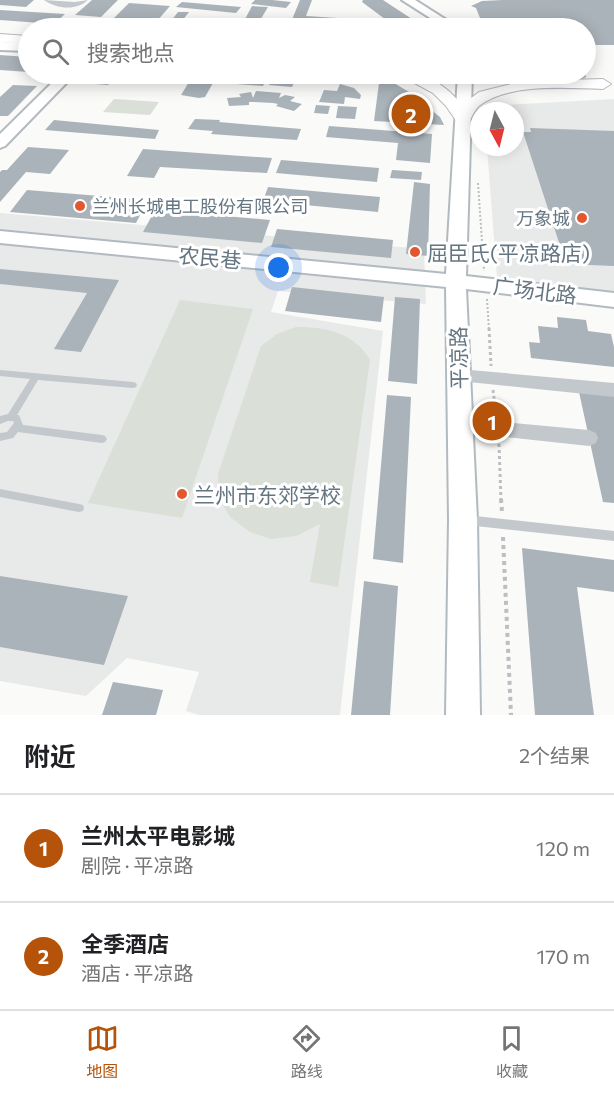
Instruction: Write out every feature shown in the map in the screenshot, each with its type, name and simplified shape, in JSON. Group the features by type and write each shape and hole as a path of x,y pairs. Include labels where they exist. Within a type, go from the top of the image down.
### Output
{"main road":[{"path":"0,36 18,37"},
{"path":"429,84 450,101 463,118 470,103 487,94 558,84"}],"street":[{"path":"48,0 59,4 77,5 84,0"},
{"path":"399,0 425,18"},
{"path":"409,1 428,0"},
{"path":"409,1 437,18"},
{"path":"0,46 18,47"},
{"path":"0,143 58,84"},
{"name":"平凉路","path":"463,715 463,520 456,280 466,84"},
{"name":"农民巷","path":"0,237 456,280"},
{"name":"广场北路","path":"456,280 614,300"},
{"path":"459,375 614,390"},
{"path":"460,425 589,438"}],"lane":[{"path":"0,373 133,385"},
{"path":"0,420 12,417 35,377"},
{"path":"0,437 10,435 17,428 18,421 12,417"},
{"path":"17,428 102,439"},
{"path":"0,493 79,508"},
{"path":"463,520 614,536"}],"path":[{"path":"478,177 484,271"},
{"path":"487,299 491,378 498,429 511,715"}],"shaded area":[{"path":"114,99 159,102 150,115 103,112"},
{"path":"614,99 614,293 497,278 488,156 524,156 524,104"},
{"name":"兰州市东郊学校","path":"0,213 424,249 426,304 278,291 271,312 383,331 340,715 199,715 186,711 199,672 127,658 86,696 0,681"},
{"path":"180,300 253,309 182,518 88,503"},
{"path":"296,327 318,328 347,337 356,343 370,360 338,587 310,582 320,524 296,536 271,539 250,532 230,517 219,498 218,474 261,346 277,334"}],"building":[{"path":"0,0 34,0 26,7 0,5"},
{"path":"92,0 118,0 101,17 75,15"},
{"path":"255,0 291,2 286,8 251,4"},
{"path":"300,0 312,0 306,16 338,18 293,18"},
{"path":"363,0 383,0 410,18 384,18 362,2"},
{"path":"614,0 614,45 596,45 596,18 480,18 476,8 471,6 482,1"},
{"path":"182,2 241,7 236,13 176,7"},
{"path":"129,3 170,6 160,18 114,18"},
{"path":"252,6 268,7 261,18 246,18"},
{"path":"0,10 65,14 61,18 18,18 18,21 0,20"},
{"path":"178,12 189,12 184,18 173,18"},
{"path":"0,55 18,56 18,71 0,70"},
{"path":"188,84 212,84 205,97 181,95"},
{"path":"236,84 264,84 263,86"},
{"path":"270,84 293,84 292,87"},
{"path":"340,84 354,88 361,95 360,99 345,97 344,104 319,102 324,90 337,91"},
{"path":"379,84 396,84 414,95 417,104 440,117 444,125 374,121"},
{"path":"13,85 37,86 8,116 0,116 0,97"},
{"path":"256,91 281,93 279,98 285,95 295,97 290,101 302,104 294,111 273,103 249,102 249,105 229,106 227,98 241,97 239,94 251,92 253,98"},
{"path":"316,105 330,106 328,114 314,113"},
{"path":"338,106 357,107 355,119 336,118"},
{"path":"195,119 301,129 297,140 211,134 213,131 188,129"},
{"path":"54,120 159,130 155,139 45,130"},
{"path":"329,126 432,134 430,163 396,160 398,143 326,137"},
{"name":"万象城","path":"530,128 614,131 614,266 566,264 524,135 524,132 531,132"},
{"path":"28,147 69,150 50,174 26,172 0,202 0,172 7,170"},
{"path":"143,149 272,158 267,173 160,167 154,178 127,176"},
{"path":"281,160 379,168 377,182 276,173"},
{"path":"392,170 422,172 421,180 390,178"},
{"path":"414,182 430,184 428,256 406,254"},
{"path":"268,187 380,197 378,212 263,201"},
{"name":"兰州长城电工股份有限公司","path":"27,190 148,200 136,223 10,212"},
{"path":"155,210 270,220 262,243 143,232"},
{"path":"277,229 393,240 391,258 271,247"},
{"path":"0,269 119,280 81,352 54,349 87,293 0,284"},
{"path":"292,287 384,297 381,322 285,311"},
{"path":"395,297 420,299 417,384 388,381"},
{"path":"557,317 586,320 588,331 611,334 614,347 614,367 531,358 529,342 540,343 538,326 558,328"},
{"path":"579,392 614,395 614,503 603,502"},
{"path":"387,395 411,397 403,563 373,559"},
{"path":"522,548 614,560 614,592 577,587 594,715 535,715"},
{"path":"0,576 128,596 104,665 0,647"},
{"path":"364,581 398,586 390,715 351,715"},
{"path":"113,682 163,690 156,715 102,715"}],"place":[{"name":"全季酒店","path":"411,114"},
{"name":"兰州长城电工股份有限公司","path":"80,206"},
{"name":"万象城","path":"582,218"},
{"name":"屈臣氏(平凉路店)","path":"415,252"},
{"name":"兰州太平电影城","path":"492,421"},
{"name":"兰州市东郊学校","path":"182,494"}]}
